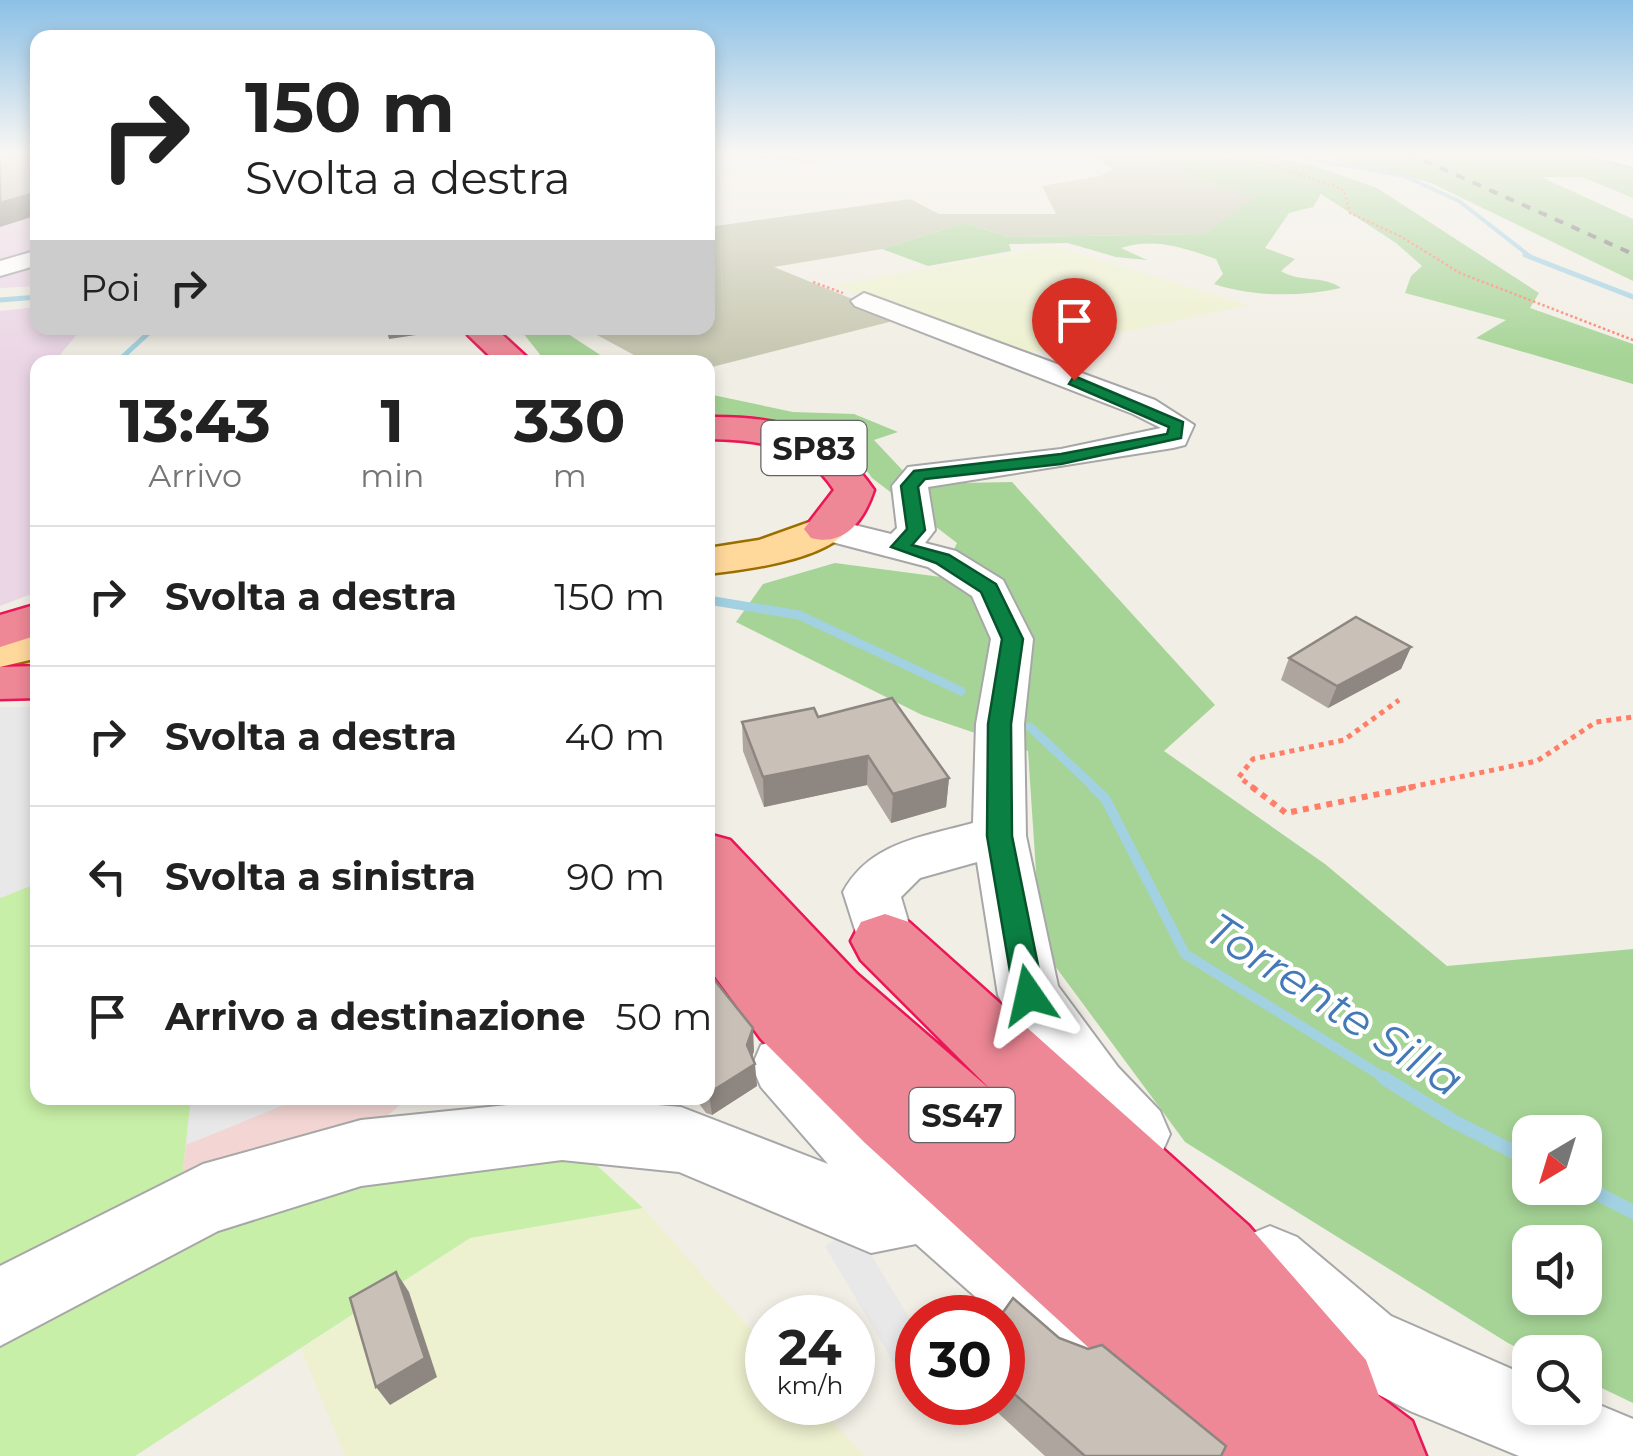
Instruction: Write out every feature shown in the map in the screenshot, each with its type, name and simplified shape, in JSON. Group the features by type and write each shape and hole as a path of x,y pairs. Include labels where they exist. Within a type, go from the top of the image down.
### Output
{"highway":[{"path":"479,343 502,355"},
{"name":"SP83","path":"715,428 761,430 800,440 827,454 846,474 854,490 847,508 826,529"},
{"path":"0,632 30,621"},
{"path":"0,683 30,682"},
{"name":"SS47","path":"715,866 744,903 850,1013 998,1147 1239,1349 1376,1456"},
{"path":"884,941 1218,1256 1386,1456"},
{"path":"728,946 744,1010 784,1066"},
{"name":"SS47","path":"728,946 943,1190 1280,1456"}],"main road":[{"path":"715,560 768,552 826,529"},
{"path":"0,652 30,645"}],"street":[{"path":"0,270 30,260"},
{"path":"864,301 1144,407 1178,425 1173,438 1128,448 920,474 910,486 916,530 900,547"},
{"path":"826,529 942,559 989,588 1012,639 1000,724 999,836 1029,995 1095,1088 1192,1198 1363,1344 1439,1382 1620,1456"},
{"path":"884,941 871,892 901,863 999,836"},
{"path":"784,1066 851,1140 943,1190 1220,1456"},
{"path":"0,1308 203,1200 361,1154 562,1128 680,1140 871,1216 943,1190"}],"path":[{"path":"1367,221 1400,236 1460,274 1633,340"},
{"path":"1398,700 1344,740 1253,759 1239,777 1286,813 1537,761 1596,722 1633,717"}],"shaded area":[{"path":"0,221 30,221 30,286 0,288"},
{"path":"752,221 1224,221 1206,234 1008,237 965,223 882,249 774,267 901,319 715,366 715,355 634,355 597,335 715,335 715,226"},
{"path":"1055,246 1248,305 1020,355 835,285"},
{"path":"30,308 30,335 76,335 60,355 30,355 30,595 0,606 0,311"},
{"path":"0,707 30,707 30,886 0,898"},
{"path":"190,1105 400,1105 366,1134 180,1196"},
{"path":"190,1105 284,1105 186,1145"},
{"path":"643,1208 745,1323 745,1425 836,1425 864,1456 345,1456 301,1349 470,1238"},
{"path":"855,1228 895,1295 895,1365 875,1331 875,1295 854,1295 825,1246"}],"green space":[{"path":"1223,221 1284,221 1265,248 1295,259 1281,271 1341,288 1277,294 1229,288 1214,284 1223,274 1216,259 1157,244 1121,248 1147,260 1116,257 1068,243 1009,244 1011,251 928,266 882,249 965,223 1008,237 1205,234"},
{"path":"1362,221 1428,221 1539,293 1530,308 1633,344 1633,384 1476,338 1506,320 1405,293 1411,276 1422,266"},
{"path":"1509,221 1633,221 1633,281"},
{"path":"525,335 570,335 600,355 540,355"},
{"path":"715,395 793,412 854,414 898,432 874,440 907,475 960,483 1012,482 1215,705 1164,751 1325,864 1447,966 1633,949 1633,1403 1602,1388 1602,1335 1512,1335 1512,1345 1185,1142 1041,947 1028,751 922,715 736,622 763,584 835,563 941,577 957,543 872,478 845,440 767,420 715,416"},
{"path":"30,886 30,1105 190,1105 180,1196 0,1290 0,898"},
{"path":"589,1158 643,1208 470,1238 135,1456 0,1456 0,1331 185,1229 305,1192"}],"building":[{"path":"1356,617 1411,647 1337,686 1289,658"},
{"path":"892,698 949,778 893,794 868,756 763,777 742,722 814,708 818,717"},
{"path":"715,981 753,1028 747,1045 755,1064 715,1089"},
{"path":"396,1272 425,1358 376,1387 350,1298"},
{"path":"1025,1308 1059,1338 1088,1349 1102,1345 1226,1446 1221,1456 1085,1456 1025,1403"}],"waterway":[{"path":"1485,221 1531,257"},
{"path":"1525,255 1633,297"},
{"name":"Torrente Silla","path":"0,300 30,298"},
{"name":"Torrente Silla","path":"125,355 146,335"},
{"name":"Torrente Silla","path":"715,601 799,615 961,691"},
{"name":"Torrente Silla","path":"1030,727 1096,789"},
{"name":"Torrente Silla","path":"1093,787 1105,798 1185,954 1388,1080"},
{"name":"Torrente Silla","path":"1384,1078 1453,1121 1512,1151"},
{"name":"Torrente Silla","path":"1602,1196 1633,1212"}],"railway":[{"path":"1559,221 1633,254"}],"route":[{"path":"1029,995 999,836 1000,724 1012,639 989,588 942,559 900,547 916,530 910,486 920,474 1061,459 1173,438 1178,425 1144,407 1074,380"}]}
